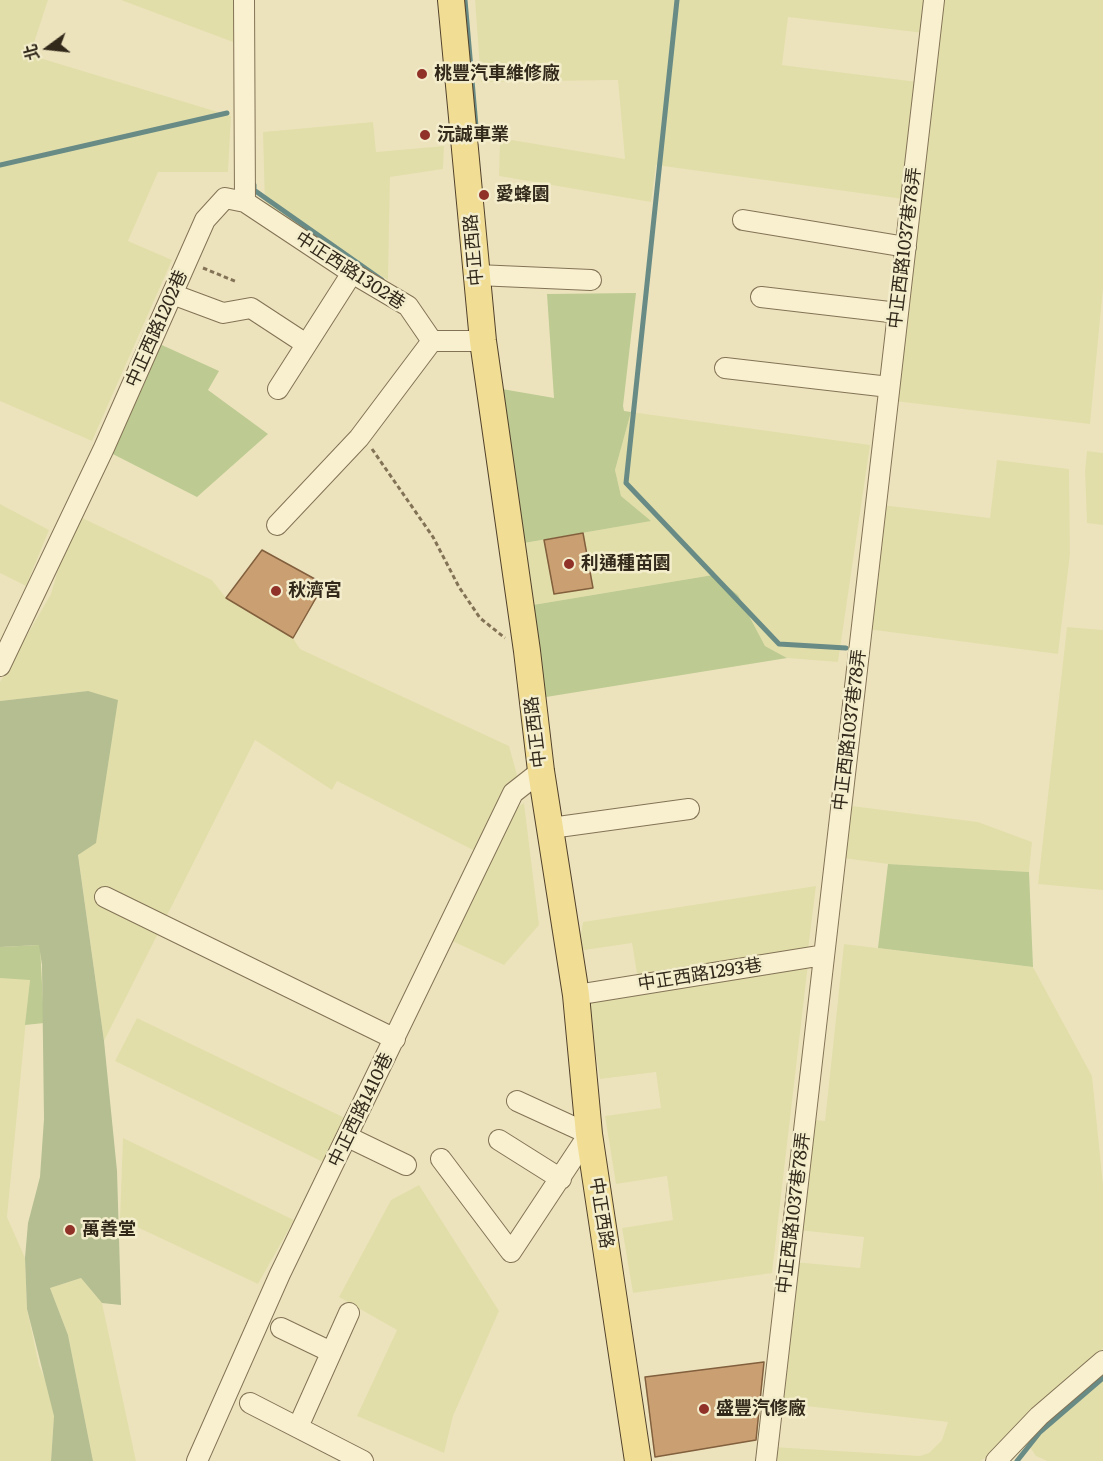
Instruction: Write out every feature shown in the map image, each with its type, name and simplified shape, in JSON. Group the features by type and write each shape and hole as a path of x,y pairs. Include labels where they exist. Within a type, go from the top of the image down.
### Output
{"main road":[{"name":"中正西路","path":"451,0 483,341 527,651 541,771 576,995 589,1134 638,1461"}],"street":[{"path":"244,0 245,202"},
{"name":"中正西路1037巷78弄","path":"766,1461 934,0"},
{"name":"中正西路1202巷","path":"0,666 104,448 205,220 225,198 245,202"},
{"name":"中正西路1302巷","path":"245,202 351,273 408,306 432,341"},
{"path":"743,220 906,247"},
{"path":"278,389 351,273"},
{"path":"477,275 591,280"},
{"path":"172,294 223,313 251,308 306,344"},
{"path":"762,297 898,313"},
{"path":"277,525 359,438 432,341 483,341"},
{"path":"725,368 889,387"},
{"name":"中正西路1410巷","path":"197,1461 280,1274 513,794 541,771"},
{"path":"551,828 689,809"},
{"path":"105,897 395,1039"},
{"name":"中正西路1293巷","path":"576,995 824,955"},
{"path":"441,1159 511,1252 589,1134 517,1101"},
{"path":"348,1137 406,1165"},
{"path":"499,1140 561,1179"},
{"path":"298,1427 349,1313"},
{"path":"281,1328 331,1352"},
{"path":"996,1461 1039,1416 1103,1361"},
{"path":"250,1403 363,1461"}],"path":[{"path":"187,261 237,282"},
{"path":"359,438 378,454 399,484 480,618 499,635 527,651"}],"shaded area":[{"path":"0,0 48,0 30,55 231,116 228,172 158,172 128,241 172,260 92,441 0,401"},
{"path":"121,0 234,0 233,42"},
{"path":"475,0 927,0 924,33 788,17 782,65 918,82 903,199 656,165 651,202 499,176 500,138 625,159 618,80 481,82"},
{"path":"940,0 1103,0 1103,288 1090,424 894,401"},
{"path":"373,122 376,152 444,146 443,169 390,177 388,280 265,206 263,132"},
{"path":"631,412 870,445 838,662 787,658 765,646 738,595 713,575 533,605 524,543 650,521 621,496 615,470"},
{"path":"1087,451 1103,453 1103,525 1087,523 1085,471"},
{"path":"997,460 1069,469 1070,554 1058,654 867,629 882,505 990,518"},
{"path":"0,504 49,530 26,586 0,573"},
{"path":"74,514 212,580 226,598 293,638 300,649 509,746 517,775 479,853 337,781 332,790 255,740 104,1041 78,854 88,691 0,701 0,682 51,594"},
{"path":"1067,627 1103,630 1103,890 1038,884"},
{"path":"524,803 539,925 504,965 450,940 510,812"},
{"path":"844,805 978,822 1032,842 1029,872 888,864 835,857"},
{"path":"816,886 808,950 637,974 632,943 578,951 583,922"},
{"path":"844,944 1033,967 1092,1076 1103,1185 1103,1348 1080,1375 981,1461 771,1461 773,1447 920,1456 929,1453 942,1440 948,1422 779,1403 794,1262 860,1268 864,1237 798,1230 807,1119 825,1121"},
{"path":"808,964 772,1273 633,1293 622,1228 673,1220 667,1176 616,1184 605,1116 661,1108 656,1072 600,1079 585,990"},
{"path":"0,978 30,979 7,1217 25,1258 27,1309 39,1365 49,1389 54,1416 51,1461 0,1461"},
{"path":"137,1018 345,1118 323,1162 115,1061"},
{"path":"123,1138 294,1220 258,1284 120,1219"},
{"path":"419,1185 499,1311 453,1416 444,1453 357,1416 397,1330 339,1297 391,1200"},
{"path":"81,1278 102,1303 136,1461 93,1461 68,1335 50,1288"},
{"path":"1103,1369 1103,1461 1047,1461 1036,1456 1025,1440 1086,1389"}],"green space":[{"path":"636,293 623,406 624,411 631,412 615,470 621,496 651,521 524,543 502,389 554,398 547,294"},
{"path":"153,341 219,371 208,390 268,434 197,497 105,450"},
{"path":"713,575 738,595 765,646 787,658 546,697 533,605"},
{"path":"88,691 118,700 96,843 78,855 104,1041 117,1171 121,1305 102,1303 81,1278 50,1288 68,1335 93,1461 51,1461 54,1416 27,1309 25,1258 28,1223 40,1177 44,1119 42,965 39,945 0,947 0,701"},
{"path":"888,864 1029,872 1033,967 878,948"},
{"path":"40,945 44,1023 25,1025 30,980 0,978 0,947"}],"building":[{"name":"利通種苗園","path":"583,533 593,588 554,594 544,540"},
{"name":"秋濟宮","path":"262,550 324,584 293,638 226,598"},
{"name":"盛豐汽修廠","path":"764,1362 756,1440 655,1457 645,1377"}],"waterway":[{"path":"465,0 477,138"},
{"path":"677,0 626,483 779,644 846,648"},
{"path":"0,165 227,113"},
{"path":"254,185 254,190 382,280"},
{"path":"1017,1461 1040,1432 1103,1378"}],"place":[{"name":"桃豐汽車維修廠","path":"422,74"},
{"name":"沅誠車業","path":"425,135"},
{"name":"愛蜂園","path":"484,195"},
{"name":"利通種苗園","path":"569,564"},
{"name":"秋濟宮","path":"276,591"},
{"name":"萬善堂","path":"70,1230"},
{"name":"盛豐汽修廠","path":"704,1409"}]}
